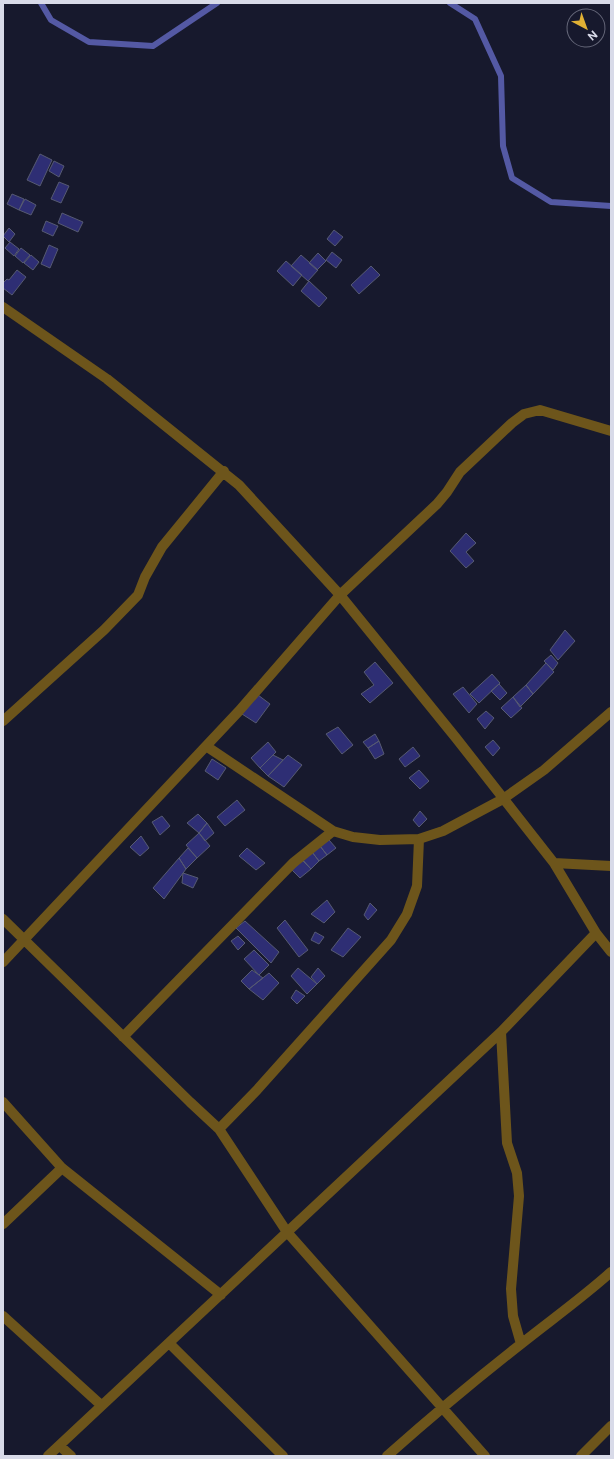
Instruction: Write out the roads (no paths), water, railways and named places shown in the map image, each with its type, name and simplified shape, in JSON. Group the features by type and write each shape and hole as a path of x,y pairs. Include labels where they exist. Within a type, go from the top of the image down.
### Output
{"street":[{"path":"3,307 107,379 224,472 238,485 340,595 554,862 596,933 611,952"},
{"path":"3,962 206,746 340,595 437,504 460,472 512,424 524,414 540,410 611,431"},
{"path":"3,721 104,630 138,595 145,577 162,547 224,472"},
{"path":"206,746 333,830 352,837 380,840 419,840 443,832 503,799 544,770 611,712"},
{"path":"123,1037 293,863 333,830"},
{"path":"219,1129 262,1084 391,940 407,914 417,886 419,840"},
{"path":"554,862 611,866"},
{"path":"3,919 219,1129 287,1232 485,1456"},
{"path":"48,1456 501,1032 596,933"},
{"path":"501,1032 507,1143 517,1173 519,1196 511,1289 513,1316 521,1344"},
{"path":"3,1102 62,1168 221,1295"},
{"path":"3,1224 62,1168"},
{"path":"387,1456 441,1407 563,1312 611,1272"},
{"path":"3,1316 101,1405"},
{"path":"169,1343 283,1456"},
{"path":"581,1456 611,1426"},
{"path":"60,1446 71,1456"}],"waterway":[{"path":"41,3 51,20 89,42 153,46 217,3"},
{"path":"450,3 475,19 501,76 503,146 512,178 551,202 611,206"}]}
